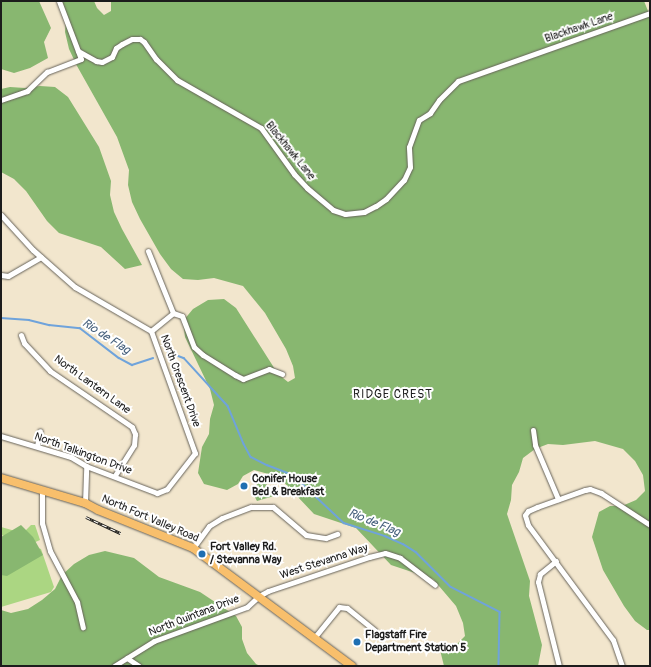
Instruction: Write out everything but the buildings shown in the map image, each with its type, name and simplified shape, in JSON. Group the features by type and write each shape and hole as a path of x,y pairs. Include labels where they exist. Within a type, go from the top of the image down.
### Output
{"main road":[{"name":"North Fort Valley Road","path":"1,478 85,503 98,510 193,548 352,666"}],"street":[{"path":"1,100 27,91 47,72 80,59 59,1"},
{"name":"Blackhawk Lane","path":"78,51 96,62 102,62 112,57 116,48 122,44 132,39 140,39 144,42 156,59 177,80 261,128 294,174 307,188 333,210 345,214 364,212 376,206 386,199 404,180 410,167 409,147 419,120 430,113 439,100 458,81 650,13"},
{"name":"North Crescent Drive","path":"1,216 41,257 75,287 151,331 195,453 167,489 157,493"},
{"path":"148,251 173,313 182,316 194,347 203,355 243,379 269,370 282,374"},
{"path":"1,275 8,276 41,257"},
{"path":"151,331 173,313"},
{"name":"North Lantern Lane","path":"21,335 24,343 50,371 132,427 135,434 134,445 115,476"},
{"path":"533,430 535,445 558,499"},
{"path":"37,446 40,431"},
{"name":"North Talkington Drive","path":"1,436 71,457 86,466 157,493"},
{"path":"85,503 86,466"},
{"path":"42,490 42,523 50,551 77,602 83,627"},
{"path":"622,666 613,640 528,525 525,515 528,511 558,499 585,490 596,490 650,525"},
{"name":"West Stevanna Way","path":"193,548 209,526 222,518 251,506 273,507 306,535 326,538 337,534"},
{"name":"West Stevanna Way","path":"259,596 340,567 386,553 400,558 435,585"},
{"path":"556,562 540,574 538,582 559,666"},
{"name":"North Quintana Drive","path":"114,666 154,640 247,607 259,596"},
{"path":"314,638 339,607 347,608 375,631"},
{"path":"127,658 139,666"}],"green space":[{"path":"1,1 39,1 51,28 44,42 48,58 30,68 14,73 1,69"},
{"path":"62,1 94,1 97,8 104,15 111,11 111,1 644,1 650,16 650,630 647,630 635,621 624,606 603,570 592,537 599,512 610,506 622,506 636,500 645,491 643,475 635,461 623,449 595,441 563,445 548,444 535,449 523,458 519,472 512,485 511,500 507,514 530,581 529,596 542,645 538,666 444,666 440,650 448,643 458,643 465,636 463,623 456,606 433,579 391,565 356,528 314,514 279,477 254,470 243,476 238,484 227,490 204,484 198,473 202,447 209,434 210,419 214,405 210,389 185,337 183,321 193,309 208,300 224,299 236,308 278,374 288,382 295,378 293,366 286,349 265,313 243,286 214,278 198,280 183,279 171,269 160,254 132,202 128,185 129,170 117,137 69,49 65,32 66,17"},
{"path":"40,86 55,87 68,97 99,147 111,181 110,195 114,212 142,265 125,269 101,247 59,233 47,221 26,191 14,179 1,172 1,89 10,87 25,88"},
{"path":"263,479 274,496 257,501 251,490"},
{"path":"21,525 33,537 43,555 7,576 1,575 1,537"},
{"path":"31,525 35,525 40,540 31,544 1,535 1,527 19,532 26,530"},
{"path":"1,537 41,549 54,587 51,592 1,607"},
{"path":"105,551 134,558 159,577 200,592 236,616 242,627 242,639 247,653 256,664 260,666 1,666 1,610 11,613 28,609 55,589 62,575 74,564 89,555"}],"waterway":[{"name":"Rio de Flag","path":"1,318 29,320 49,325 80,328 119,358 132,365 153,358"},
{"name":"Rio de Flag","path":"168,352 184,358 228,406 251,457 293,475 344,523 385,536 403,544 416,552 451,587 500,612 499,666"}],"railway":[{"path":"86,517 120,533"}],"place":[{"name":"Conifer House Bed & Breakfast","path":"244,486"},
{"name":"Fort Valley Rd. / Stevanna Way","path":"202,554"},
{"name":"Flagstaff Fire Department Station 5","path":"357,642"}],"district":[{"name":"RIDGE CREST","path":"393,395"}]}
